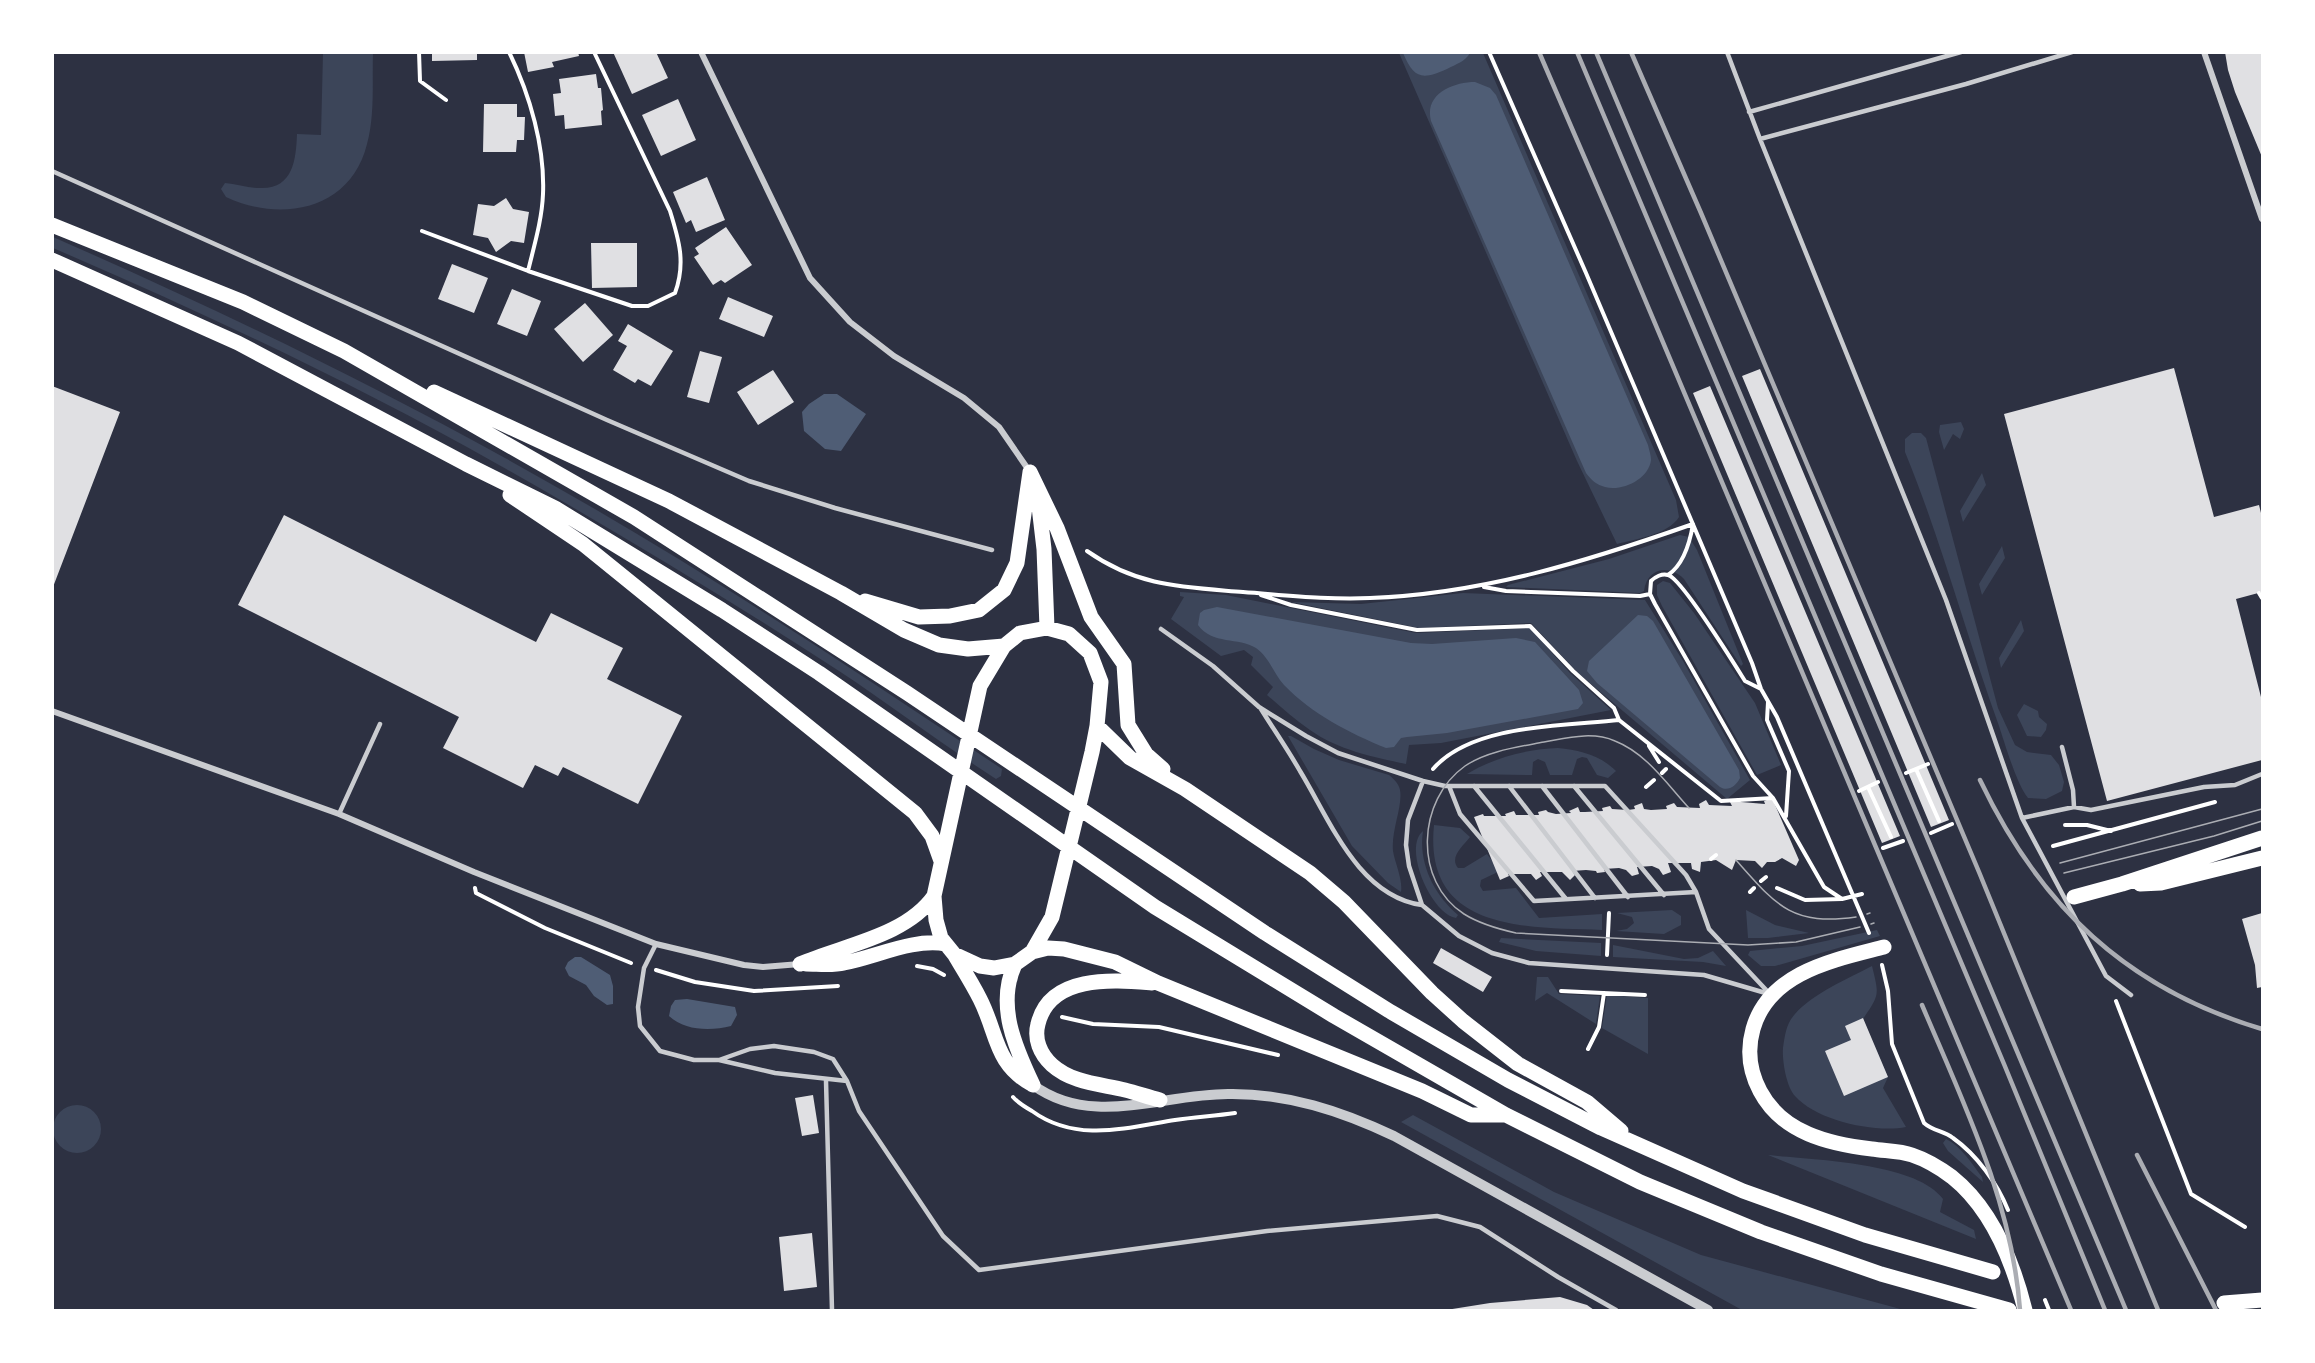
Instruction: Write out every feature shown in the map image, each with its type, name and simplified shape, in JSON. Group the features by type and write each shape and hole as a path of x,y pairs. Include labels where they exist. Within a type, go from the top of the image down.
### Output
{"main road":[{"path":"52,225 243,302 669,501 841,593 904,630 939,645 968,649 1004,646"},
{"path":"52,260 238,343 466,464 555,508 722,610 903,730 1155,907 1334,1016 1506,1115 1640,1182 1761,1232 1881,1274 2009,1310"},
{"path":"344,351 634,517 907,693 1265,933 1391,1012 1508,1080 1637,1145 1795,1211 1910,1249 1993,1272"},
{"path":"466,464 583,544 915,813 932,836 942,864"},
{"path":"841,593 919,616 950,616 979,610 1004,590 1017,563 1030,472"},
{"path":"1030,472 1039,504 1044,549 1047,628"},
{"path":"1030,472 1058,528 1091,616 1124,664 1128,725 1146,754 1185,789"},
{"path":"800,964 841,964 931,942 950,949 980,966 994,968 1015,964 1032,952 1046,930 1057,903 1097,726 1101,682 1090,653 1069,634 1047,628 1020,633 1004,646 980,686 934,896 936,920 941,938 950,949 981,1000 1008,1065 1018,1077 1033,1084"},
{"path":"1097,726 1130,758 1185,789 1310,873 1344,902 1432,993 1463,1021 1518,1064 1587,1102 1637,1145"},
{"path":"2074,897 2122,884 2262,838"},
{"path":"2122,884 2161,883 2262,858"},
{"path":"800,964 885,933 916,916 934,896"},
{"path":"1032,952 1056,949 1115,962 1158,983 1395,1080 1470,1115 1506,1115"},
{"path":"1881,951 1822,965 1787,982 1771,995 1756,1019 1752,1034 1750,1059 1757,1086 1773,1110 1798,1130 1815,1137 1856,1147 1910,1154 1940,1168 1969,1192 1990,1221 2004,1252 2025,1311"},
{"path":"1015,964 1009,978 1009,1026 1014,1044 1033,1084"},
{"path":"1158,983 1107,980 1066,989 1044,1008 1036,1030 1041,1052 1052,1065 1067,1075 1160,1100"},
{"path":"2224,1303 2262,1300"}],"street":[{"path":"701,52 810,278 850,322 894,356 964,398 999,427 1030,472"},
{"path":"2204,52 2262,219"},
{"path":"52,711 339,813 474,872 656,944 744,965 763,967 800,964"},
{"path":"1033,1084 1045,1093 1065,1102 1083,1106 1127,1106 1160,1100 1227,1094 1259,1095 1305,1102 1351,1116 1394,1136 1708,1311"}],"lane":[{"path":"1727,52 1749,112 1946,600 2022,818 2106,976 2132,995"},
{"path":"1749,112 1960,52"},
{"path":"1760,139 2072,52"},
{"path":"52,171 607,420 749,481 835,508 992,550"},
{"path":"1161,629 1213,666 1259,707 1338,753 1423,781 1449,786 1605,786 1686,875 1696,892 1709,929 1771,995"},
{"path":"1259,707 1300,770 1345,848 1358,864 1392,895 1406,903 1422,905"},
{"path":"339,813 380,724"},
{"path":"2062,747 2073,790 2073,807"},
{"path":"2022,818 2073,807 2091,810 2204,787 2235,785 2262,774"},
{"path":"1423,781 1408,820 1406,844 1409,866 1422,905 1459,936 1502,956 1529,963 1704,975 1771,995"},
{"path":"1449,786 1460,813 1534,901 1696,892"},
{"path":"1474,786 1566,899"},
{"path":"1509,786 1596,898"},
{"path":"1542,786 1628,897"},
{"path":"1574,786 1664,895"},
{"path":"656,944 644,968 638,1007 640,1026 660,1051 694,1060 719,1060 775,1073 826,1081 847,1081"},
{"path":"719,1060 750,1049 774,1046 814,1052 833,1059 847,1081 859,1111 943,1236 979,1270 1267,1231 1437,1216 1480,1227 1616,1311"},
{"path":"826,1081 832,1311"}],"path":[{"path":"419,52 420,81 446,100"},
{"path":"509,52 519,71 535,124 542,166 543,194 528,271"},
{"path":"422,231 528,271 632,306 648,306 675,293 681,276 679,238 670,211 594,52"},
{"path":"1490,52 1693,524 1761,689 1777,717 1869,935"},
{"path":"1693,524 1690,541 1675,570 1668,575 1655,577 1651,581 1650,594 1753,777 1773,798 1786,818 1824,887 1842,899"},
{"path":"1087,550 1122,573 1157,584 1256,593 1371,598 1481,586 1597,558 1693,524"},
{"path":"1668,575 1674,578 1686,593 1745,681 1761,689"},
{"path":"1481,586 1506,591 1640,596 1650,594"},
{"path":"1256,593 1291,605 1417,630 1530,626 1573,671 1614,708 1619,720 1721,801 1773,798"},
{"path":"2259,593 2262,598"},
{"path":"1768,702 1767,720 1789,771 1786,818"},
{"path":"1423,781 1443,758 1459,748 1480,740 1528,730 1619,720"},
{"path":"1647,743 1659,762"},
{"path":"1906,772 1928,764"},
{"path":"1916,769 1939,821"},
{"path":"1646,787 1654,780"},
{"path":"1859,791 1878,782"},
{"path":"1868,787 1891,837"},
{"path":"2053,846 2219,801"},
{"path":"1931,833 1952,824"},
{"path":"2087,825 2112,831"},
{"path":"1883,848 1903,841"},
{"path":"1710,859 1716,855"},
{"path":"474,872 476,893 544,928 644,968"},
{"path":"1761,881 1766,877"},
{"path":"1750,892 1754,888"},
{"path":"1777,888 1805,900 1842,899 1862,894"},
{"path":"1607,956 1609,913"},
{"path":"1881,951 1888,991 1892,1044 1924,1123 1962,1145 1995,1183 2010,1214"},
{"path":"2106,976 2191,1194 2245,1227"},
{"path":"1561,991 1645,995"},
{"path":"1588,1049 1599,1027 1604,992"}],"shaded area":[{"path":"323,53 373,53 371,122 367,144 359,166 346,184 330,197 311,205 291,209 269,209 247,205 226,197 221,189 225,183 259,188 279,184 286,179 294,163 297,134 321,135"},
{"path":"1399,53 1483,53 1676,500 1679,517 1667,528 1617,544 1577,461"},
{"path":"1403,53 1470,53 1466,59 1457,64 1425,76 1411,68"},
{"path":"1475,82 1490,88 1496,95 1648,445 1651,458 1649,467 1640,478 1626,486 1612,488 1602,486 1594,482 1586,473 1431,121 1432,104 1442,91 1458,84"},
{"path":"53,237 168,288 338,370 450,428 569,494 695,569 819,647 1002,769 1001,776 996,779 839,671 713,591 499,465 334,377 53,248"},
{"path":"824,394 837,394 866,414 841,451 825,449 804,431 802,412"},
{"path":"1961,422 1964,429 1960,439 1953,434 1944,450 1939,432 1940,425"},
{"path":"1912,433 1921,433 1926,438 1998,708 2015,745 2027,752 2051,755 2059,765 2064,782 2062,791 2046,799 2028,798 2012,764 1931,520 1905,452 1905,439"},
{"path":"1982,473 1986,485 1963,522 1960,511"},
{"path":"1680,535 1689,537 1697,550 1743,664 1741,666 1684,579 1672,571 1654,573 1649,577 1644,591 1640,593 1506,587 1609,559"},
{"path":"2002,546 2005,558 1982,595 1979,584"},
{"path":"1663,581 1670,583 1694,613 1755,703 1781,765 1757,775 1662,606 1657,595 1657,585"},
{"path":"1180,592 1226,595 1416,633 1530,628 1570,673 1611,710 1441,743 1409,745 1406,764 1369,755 1332,743 1288,713 1267,695 1273,687 1251,665 1253,657 1244,650 1221,656 1171,619 1184,597 1180,596"},
{"path":"1463,593 1645,600 1683,661 1750,780 1727,799 1578,673 1531,623 1419,628 1291,602 1361,604"},
{"path":"1217,607 1411,643 1432,644 1516,638 1535,642 1579,690 1583,703 1578,709 1447,733 1401,738 1394,747 1386,748 1345,729 1307,705 1284,685 1256,648 1218,638 1204,631 1198,625 1200,613"},
{"path":"1638,615 1647,616 1653,621 1739,770 1740,778 1732,787 1726,789 1720,787 1597,683 1587,671 1589,661"},
{"path":"2021,620 2024,631 2001,668 1999,658"},
{"path":"2024,704 2038,711 2039,717 2047,724 2041,737 2027,736 2017,715"},
{"path":"1288,736 1339,760 1389,775 1397,784 1400,796 1393,851 1400,877 1401,892 1388,883 1352,846"},
{"path":"1558,748 1589,754 1616,771 1608,778 1597,775 1587,758 1582,757 1577,759 1572,775 1550,775 1545,762 1538,759 1533,762 1532,775 1467,774 1511,755"},
{"path":"1434,825 1460,828 1470,837 1456,856 1458,868 1464,868 1487,854 1500,871 1481,880 1480,886 1483,891 1516,888 1539,918 1602,914 1602,930 1543,928 1513,924 1486,917 1463,905 1445,887 1435,860"},
{"path":"1423,831 1423,855 1430,878 1442,898 1458,915 1456,918 1438,906 1423,880 1416,851 1417,839"},
{"path":"1672,910 1681,916 1681,925 1664,934 1616,931 1627,929 1634,923 1632,917 1617,913"},
{"path":"1746,910 1775,925 1809,933 1748,938"},
{"path":"1877,930 1880,936 1775,966 1761,966 1748,955 1750,951 1802,946"},
{"path":"1501,938 1601,943 1601,956 1536,951 1499,942"},
{"path":"1613,945 1684,959 1698,958 1713,951 1726,966 1703,962 1613,957"},
{"path":"575,957 581,957 610,975 613,986 613,1004 607,1005 594,996 586,985 569,976 565,968 568,962"},
{"path":"1872,966 1877,989 1873,1004 1863,1019 1888,1077 1883,1088 1906,1127 1863,1126 1817,1112 1795,1096 1785,1073 1784,1039 1795,1014 1821,993"},
{"path":"1537,977 1548,977 1559,994 1600,996 1596,1024 1547,993 1535,1001"},
{"path":"1607,995 1648,998 1648,1054 1602,1028"},
{"path":"687,999 735,1007 737,1015 731,1026 715,1029 683,1025 669,1016 675,1000"},
{"path":"72,1105 82,1105 97,1115 101,1129 97,1143 91,1149 82,1153 72,1153 57,1143 53,1134 53,1124 63,1109"},
{"path":"1413,1115 1554,1192 1701,1255 1904,1310 1742,1310 1401,1122"},
{"path":"1946,1139 1966,1156 1982,1177 1983,1182 1948,1151 1943,1143"},
{"path":"1768,1155 1862,1165 1910,1177 1930,1187 1943,1199 1940,1212 1974,1230 1976,1239"}],"building":[{"path":"432,52 477,52 477,60 432,61"},
{"path":"524,52 578,52 579,56 552,62 554,67 528,72"},
{"path":"613,52 656,52 668,78 632,94"},
{"path":"2225,52 2262,52 2262,157 2235,92"},
{"path":"596,74 598,88 601,88 602,125 565,129 564,115 555,116 553,94 561,93 559,79"},
{"path":"678,99 696,140 661,156 642,115"},
{"path":"484,104 517,104 517,117 525,117 524,140 517,140 516,152 483,152"},
{"path":"707,177 725,220 696,232 691,220 686,223 673,192"},
{"path":"506,198 513,209 529,212 524,243 511,241 496,252 488,238 473,235 478,204 494,206"},
{"path":"726,227 752,265 725,283 721,280 713,285 694,257 699,254 695,248"},
{"path":"591,243 637,243 637,287 592,288"},
{"path":"452,264 488,278 474,313 438,299"},
{"path":"512,289 541,301 527,336 497,324"},
{"path":"728,297 773,316 764,337 719,319"},
{"path":"585,303 613,335 583,362 554,329"},
{"path":"628,324 673,351 651,386 638,379 635,383 613,370 627,346 618,341"},
{"path":"700,351 722,357 709,403 687,397"},
{"path":"2174,368 2214,517 2259,505 2262,517 2262,592 2236,599 2262,701 2262,760 2107,801 2004,414"},
{"path":"1760,369 1949,820 1931,827 1742,376"},
{"path":"773,370 794,402 758,425 737,392"},
{"path":"52,386 120,412 53,587 52,587"},
{"path":"1710,386 1900,836 1882,843 1693,393"},
{"path":"284,515 536,642 551,613 623,648 607,679 682,716 638,804 563,767 558,776 535,765 523,788 443,748 459,717 238,605"},
{"path":"1738,798 1741,802 1765,804 1764,801 1772,798 1799,860 1796,866 1782,858 1775,862 1767,862 1762,868 1755,861 1736,860 1732,870 1716,860 1701,862 1700,872 1692,869 1691,863 1668,863 1671,872 1663,875 1659,869 1652,866 1637,867 1639,874 1632,876 1626,870 1619,868 1604,869 1605,872 1597,873 1586,870 1572,871 1575,875 1570,880 1562,872 1540,872 1542,876 1536,880 1531,874 1508,874 1509,876 1500,880 1474,817 1483,814 1484,816 1506,816 1505,814 1514,811 1516,815 1539,815 1538,812 1546,810 1556,814 1571,813 1569,811 1578,807 1580,812 1603,811 1602,808 1610,806 1612,809 1628,810 1635,809 1634,806 1642,803 1644,809 1651,810 1667,809 1666,806 1674,803 1677,807 1700,808 1699,804 1706,800 1709,805 1732,806 1730,802"},
{"path":"2262,913 2262,987 2257,988 2255,965 2242,919"},
{"path":"1441,948 1492,977 1483,992 1433,963"},
{"path":"1863,1018 1888,1077 1844,1096 1825,1051 1851,1040 1845,1026"},
{"path":"813,1095 819,1133 802,1136 795,1098"},
{"path":"812,1233 817,1287 784,1291 779,1237"},
{"path":"1560,1297 1587,1305 1594,1310 1446,1310 1490,1303"}],"tram line":[{"path":"1689,808 1646,761 1637,753 1615,741 1597,736 1580,736 1513,748 1474,761 1449,781 1437,799 1430,819 1427,840 1429,862 1436,882 1447,900 1464,914 1489,926 1516,933 1748,945 1796,942 1860,927"},
{"path":"2060,863 2262,809"},
{"path":"2064,873 2214,836 2262,821"},
{"path":"1736,860 1762,889 1787,909 1815,918 1856,917"}],"railway":[{"path":"1539,52 2071,1310"},
{"path":"1577,52 2004,1064 2105,1310"},
{"path":"1596,52 2126,1310"},
{"path":"1631,52 1979,872 2158,1310"},
{"path":"1980,780 2004,825 2030,866 2060,904 2093,937 2129,966 2169,991 2214,1012 2262,1029"},
{"path":"1922,1005 1984,1154 1997,1192 2015,1270 2020,1310"},
{"path":"2137,1155 2216,1310"}]}
